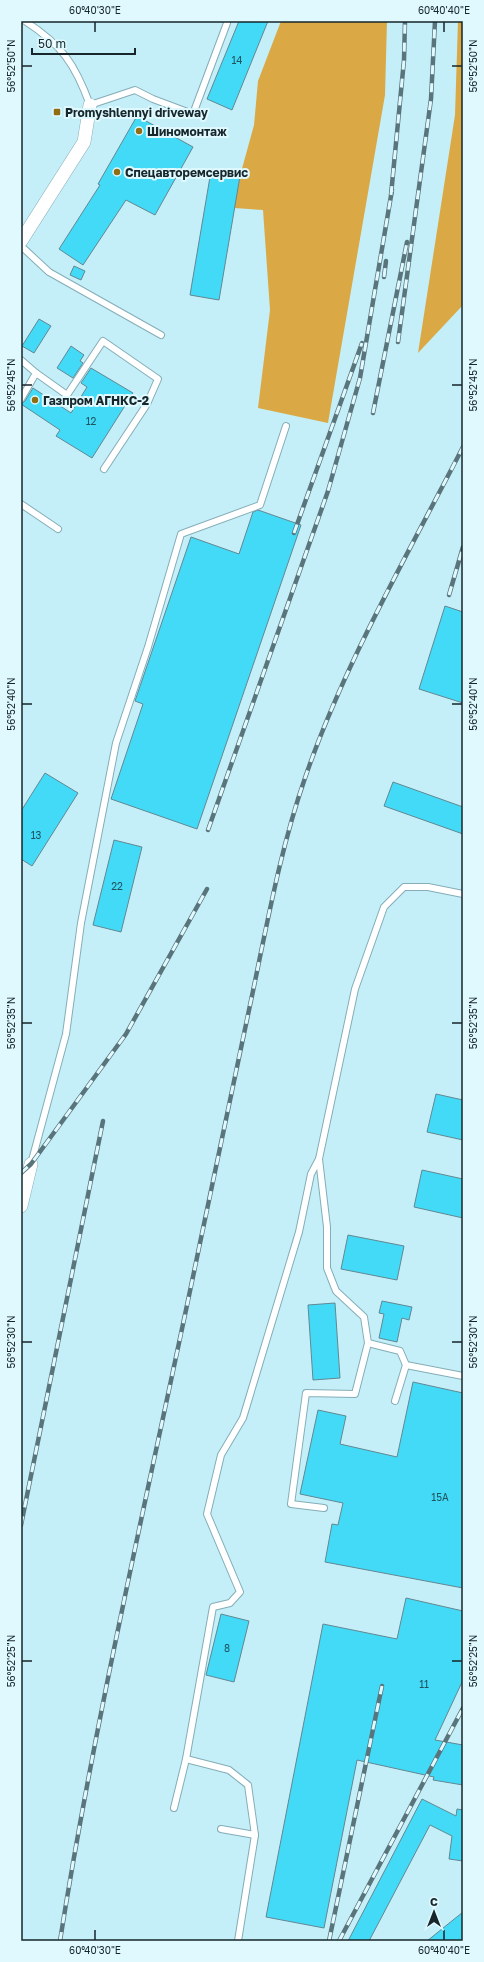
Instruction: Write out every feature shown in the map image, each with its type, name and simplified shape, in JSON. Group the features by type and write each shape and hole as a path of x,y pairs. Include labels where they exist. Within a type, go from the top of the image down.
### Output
{"street":[{"path":"21,240 84,142 90,105"},
{"path":"21,1206 31,1164"}],"lane":[{"path":"25,21 40,31 63,51 80,77 90,105 135,90 153,100 193,114 227,23"},
{"path":"21,246 49,272 161,335"},
{"path":"21,360 36,373 67,394 103,341 158,379 147,404 104,469"},
{"path":"21,399 36,373"},
{"path":"31,1164 66,1034 81,923 116,743 148,647 181,534 260,506 286,426"},
{"path":"21,504 58,529"},
{"path":"174,1808 186,1759 213,1607 230,1603 240,1592 207,1514 214,1482 221,1455 243,1418 299,1232 311,1174 319,1159 355,989 384,907 404,887 428,887 463,894"},
{"path":"319,1159 327,1227 327,1268 336,1291 364,1317 368,1343 354,1394 306,1393 291,1504 324,1508"},
{"path":"368,1343 400,1351 406,1365 395,1401"},
{"path":"406,1365 463,1376"},
{"path":"186,1759 229,1770 248,1785 255,1835 238,1941"},
{"path":"221,1830 255,1835"}],"shaded area":[{"path":"281,21 387,21 385,95 328,423 258,408 270,310 263,210 234,208 240,176 254,125 258,81"},
{"path":"458,21 463,21 463,305 418,353 455,115"}],"building":[{"path":"239,21 268,21 232,110 207,99"},
{"path":"137,116 193,147 155,215 126,200 83,265 59,249 100,185 98,184"},
{"path":"211,171 240,176 219,300 190,295"},
{"path":"74,266 85,271 81,280 70,275"},
{"path":"39,319 51,326 34,353 22,346"},
{"path":"71,346 84,355 80,361 83,363 73,378 57,368"},
{"path":"91,368 133,393 92,458 56,436 60,430 21,404 25,401 33,388 71,413 87,387 81,383"},
{"path":"258,510 301,525 197,829 111,799 143,704 135,701 191,537 239,554 253,512"},
{"path":"445,606 463,612 463,703 419,689"},
{"path":"45,773 78,793 32,866 21,859 21,811"},
{"path":"393,782 463,807 463,834 384,806"},
{"path":"114,840 142,847 121,932 93,925"},
{"path":"436,1094 463,1100 463,1140 427,1132"},
{"path":"422,1170 463,1179 463,1218 414,1207"},
{"path":"348,1235 404,1246 397,1280 341,1269"},
{"path":"382,1301 412,1307 409,1320 402,1318 397,1342 379,1338 384,1314 379,1313"},
{"path":"335,1303 340,1378 313,1380 308,1305"},
{"path":"413,1382 463,1393 463,1588 325,1562 332,1524 338,1525 343,1503 300,1494 318,1410 346,1416 340,1444 397,1457"},
{"path":"406,1598 463,1611 463,1680 435,1740 463,1745 463,1785 433,1780 434,1777 357,1760 324,1928 266,1917 323,1624 397,1639"},
{"path":"221,1614 249,1621 234,1682 206,1675"},
{"path":"422,1799 456,1816 457,1809 463,1810 463,1861 449,1859 452,1836 430,1825 369,1941 348,1941"},
{"path":"463,1912 463,1941 427,1941"}],"railway":[{"path":"391,195 404,60 405,21"},
{"path":"398,342 431,99 435,21"},
{"path":"208,830 328,491 360,378 392,190"},
{"path":"373,413 407,242"},
{"path":"384,277 386,261"},
{"path":"294,533 362,343"},
{"path":"60,1941 91,1766 126,1592 270,910 296,804 338,693 378,610 463,447"},
{"path":"449,595 463,547"},
{"path":"21,1173 31,1164 126,1034 207,889"},
{"path":"21,1525 103,1121"},
{"path":"329,1941 382,1686"},
{"path":"339,1941 463,1708"}],"place":[{"name":"Promyshlennyi driveway","path":"57,112"},
{"name":"Шиномонтаж","path":"139,131"},
{"name":"Спецавторемсервис","path":"117,172"},
{"name":"Газпром АГНКС-2","path":"35,400"}]}
